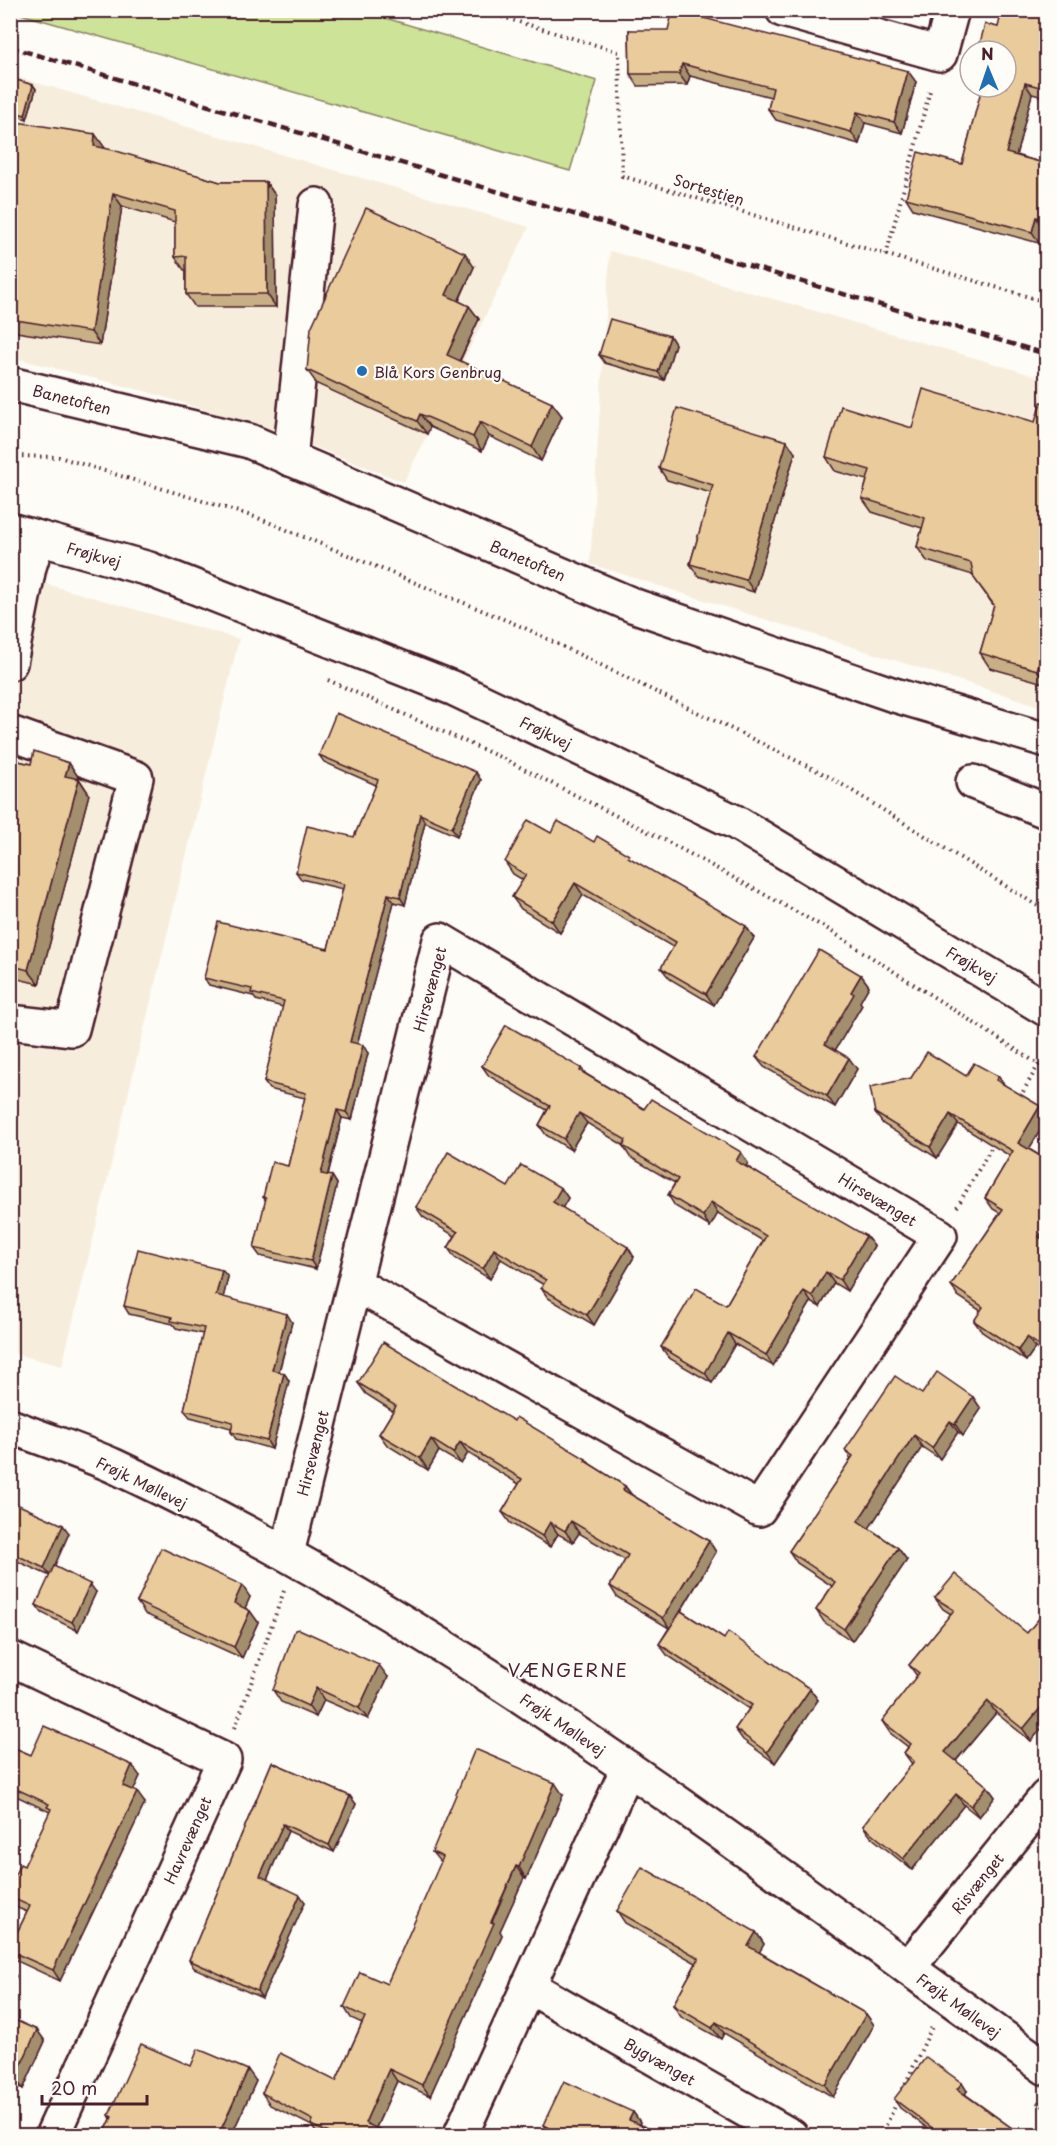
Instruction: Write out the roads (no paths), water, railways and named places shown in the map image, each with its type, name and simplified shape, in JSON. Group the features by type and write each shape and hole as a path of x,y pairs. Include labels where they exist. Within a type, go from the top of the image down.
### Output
{"street":[{"path":"783,10 940,54 952,10"},
{"path":"290,459 316,205"},
{"name":"Banetoften","path":"10,384 249,441 635,606 891,694 1047,740"},
{"path":"10,663 29,567 24,534"},
{"name":"Frøjkvej","path":"24,534 149,569 455,688 735,822 1047,1009"},
{"path":"10,733 136,778 72,1029 10,1022"},
{"path":"974,782 1047,811"},
{"name":"Hirsevænget","path":"287,1553 440,940 940,1236 759,1509 355,1284"},
{"name":"Frøjk Møllevej","path":"10,1426 111,1465 287,1553 465,1659 628,1768 1047,2068"},
{"name":"Havrevænget","path":"10,1658 224,1760 52,2136"},
{"path":"460,2136 628,1768"},
{"name":"Risvænget","path":"908,1968 1047,1797"},
{"name":"Bygvænget","path":"528,1986 791,2136"}],"railway":[{"path":"10,47 1046,354"}],"place":[{"name":"Blå Kors Genbrug","path":"362,371"}],"district":[{"name":"VÆNGERNE","path":"568,1669"}]}
